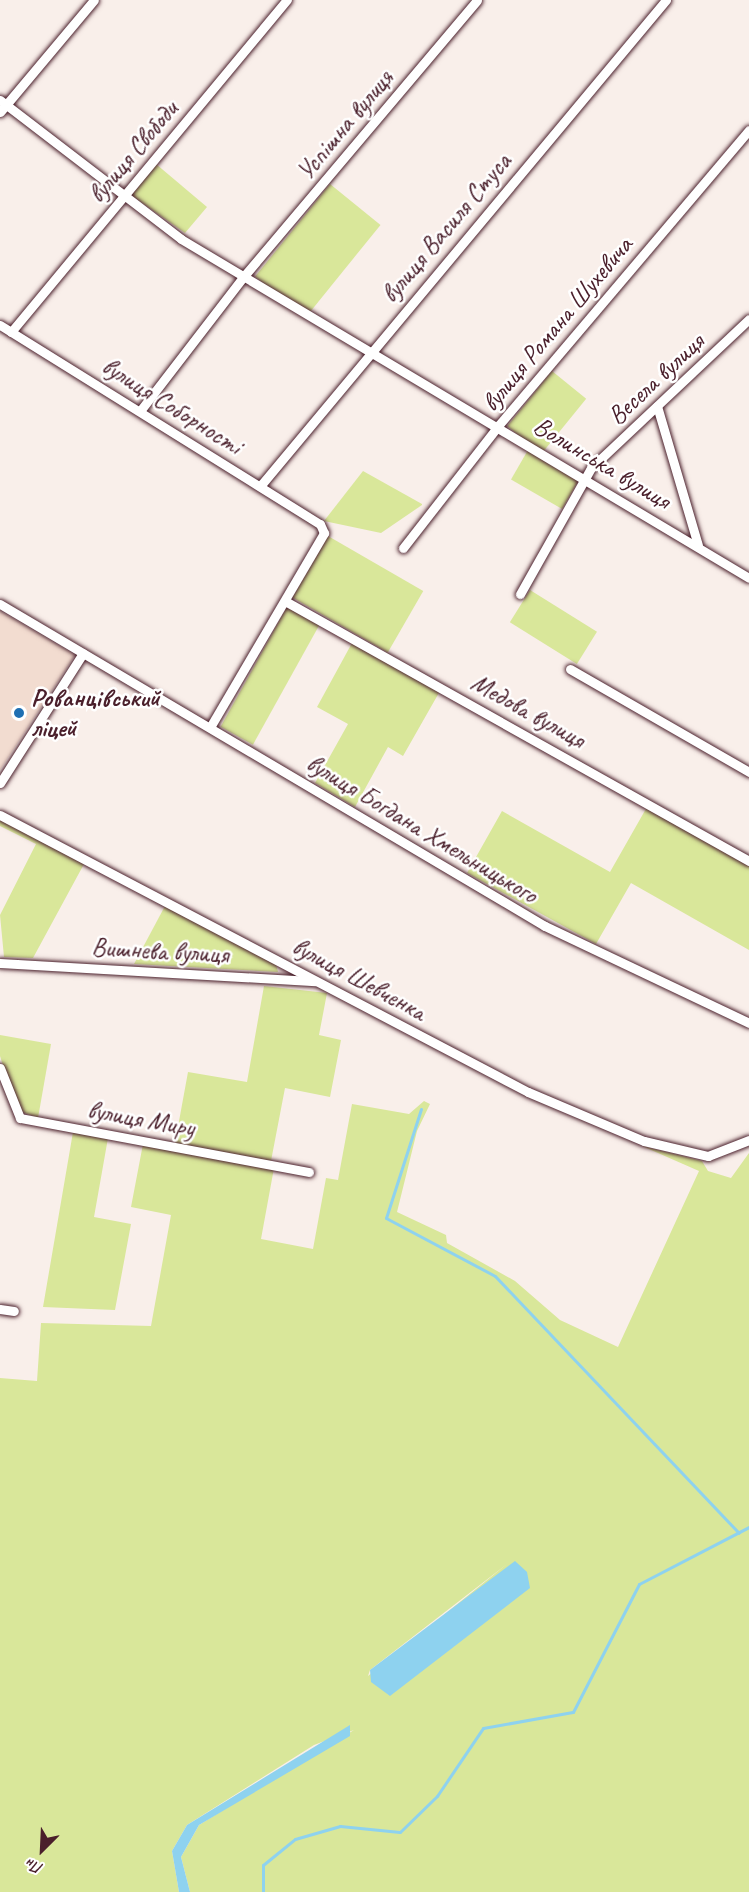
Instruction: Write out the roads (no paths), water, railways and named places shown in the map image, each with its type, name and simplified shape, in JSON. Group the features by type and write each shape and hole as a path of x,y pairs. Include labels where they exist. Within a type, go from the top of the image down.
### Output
{"street":[{"path":"2,106 94,0"},
{"name":"вулиця Свободи","path":"11,332 287,0"},
{"name":"Успішна вулиця","path":"140,411 244,276 477,0"},
{"name":"вулиця Василя Стуса","path":"261,485 370,351 666,0"},
{"name":"Волинська вулиця","path":"2,106 122,198 244,276 585,477 749,578"},
{"name":"вулиця Романа Шухевича","path":"403,548 498,426 749,130"},
{"name":"Весела вулиця","path":"520,594 585,477 749,319"},
{"name":"вулиця Соборності","path":"0,325 321,524 324,533 285,601"},
{"path":"657,406 698,545"},
{"path":"210,727 285,601"},
{"name":"Медова вулиця","path":"285,601 749,861"},
{"name":"вулиця Богдана Хмельницького","path":"0,604 545,926 749,1023"},
{"path":"0,783 83,653"},
{"path":"570,669 749,772"},
{"name":"вулиця Шевченка","path":"0,816 528,1092 644,1141 708,1156 749,1140"},
{"name":"Вишнева вулиця","path":"0,963 318,981"},
{"name":"вулиця Миру","path":"0,1068 20,1118 309,1172"},
{"path":"0,1310 14,1311"}],"water":[{"path":"515,1561 527,1572 530,1588 390,1696 371,1682 370,1670"},
{"path":"350,1725 350,1736 199,1825 181,1857 190,1892 179,1892 172,1851 187,1825"}],"waterway":[{"path":"421,1109 386,1218 495,1276 739,1533"},
{"path":"263,1892 263,1865 295,1839 340,1826 400,1832 437,1796 483,1728 573,1712 639,1584 749,1527"}],"place":[{"name":"Рованцівський ліцей","path":"19,713"}]}
